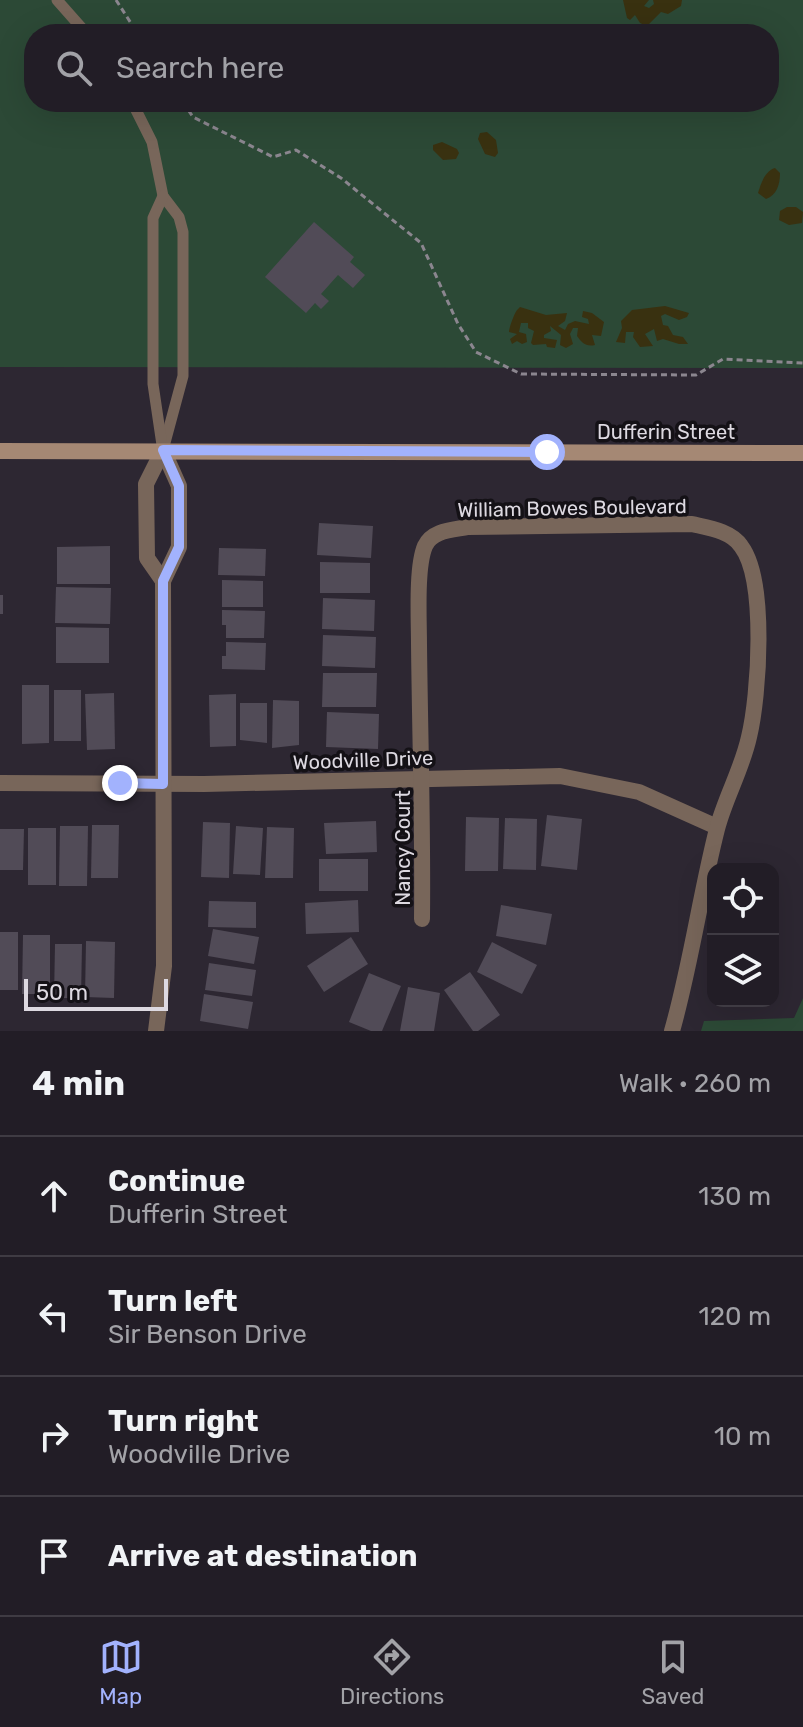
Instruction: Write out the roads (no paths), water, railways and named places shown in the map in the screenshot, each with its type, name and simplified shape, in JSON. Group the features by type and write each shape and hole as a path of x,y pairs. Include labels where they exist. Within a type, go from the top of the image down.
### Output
{"main road":[{"name":"Dufferin Street","path":"0,451 803,453"}],"street":[{"path":"163,450 146,484 147,558 163,581"},
{"path":"156,1031 164,966 163,581 179,547 179,486 163,450"},
{"name":"William Bowes Boulevard","path":"423,778 419,598 425,545 437,533 468,527 692,524 724,532 741,544 753,570 758,632 757,695 749,739 717,827 688,973 672,1031"},
{"name":"Woodville Drive","path":"0,783 163,784 560,776 639,792 717,827"},
{"name":"Nancy Court","path":"422,919 423,778"}],"lane":[{"path":"57,0 78,24"},
{"path":"137,112 152,142 163,196 179,217 183,232 183,376 163,450"},
{"path":"163,196 153,218 153,384 163,450"}]}
